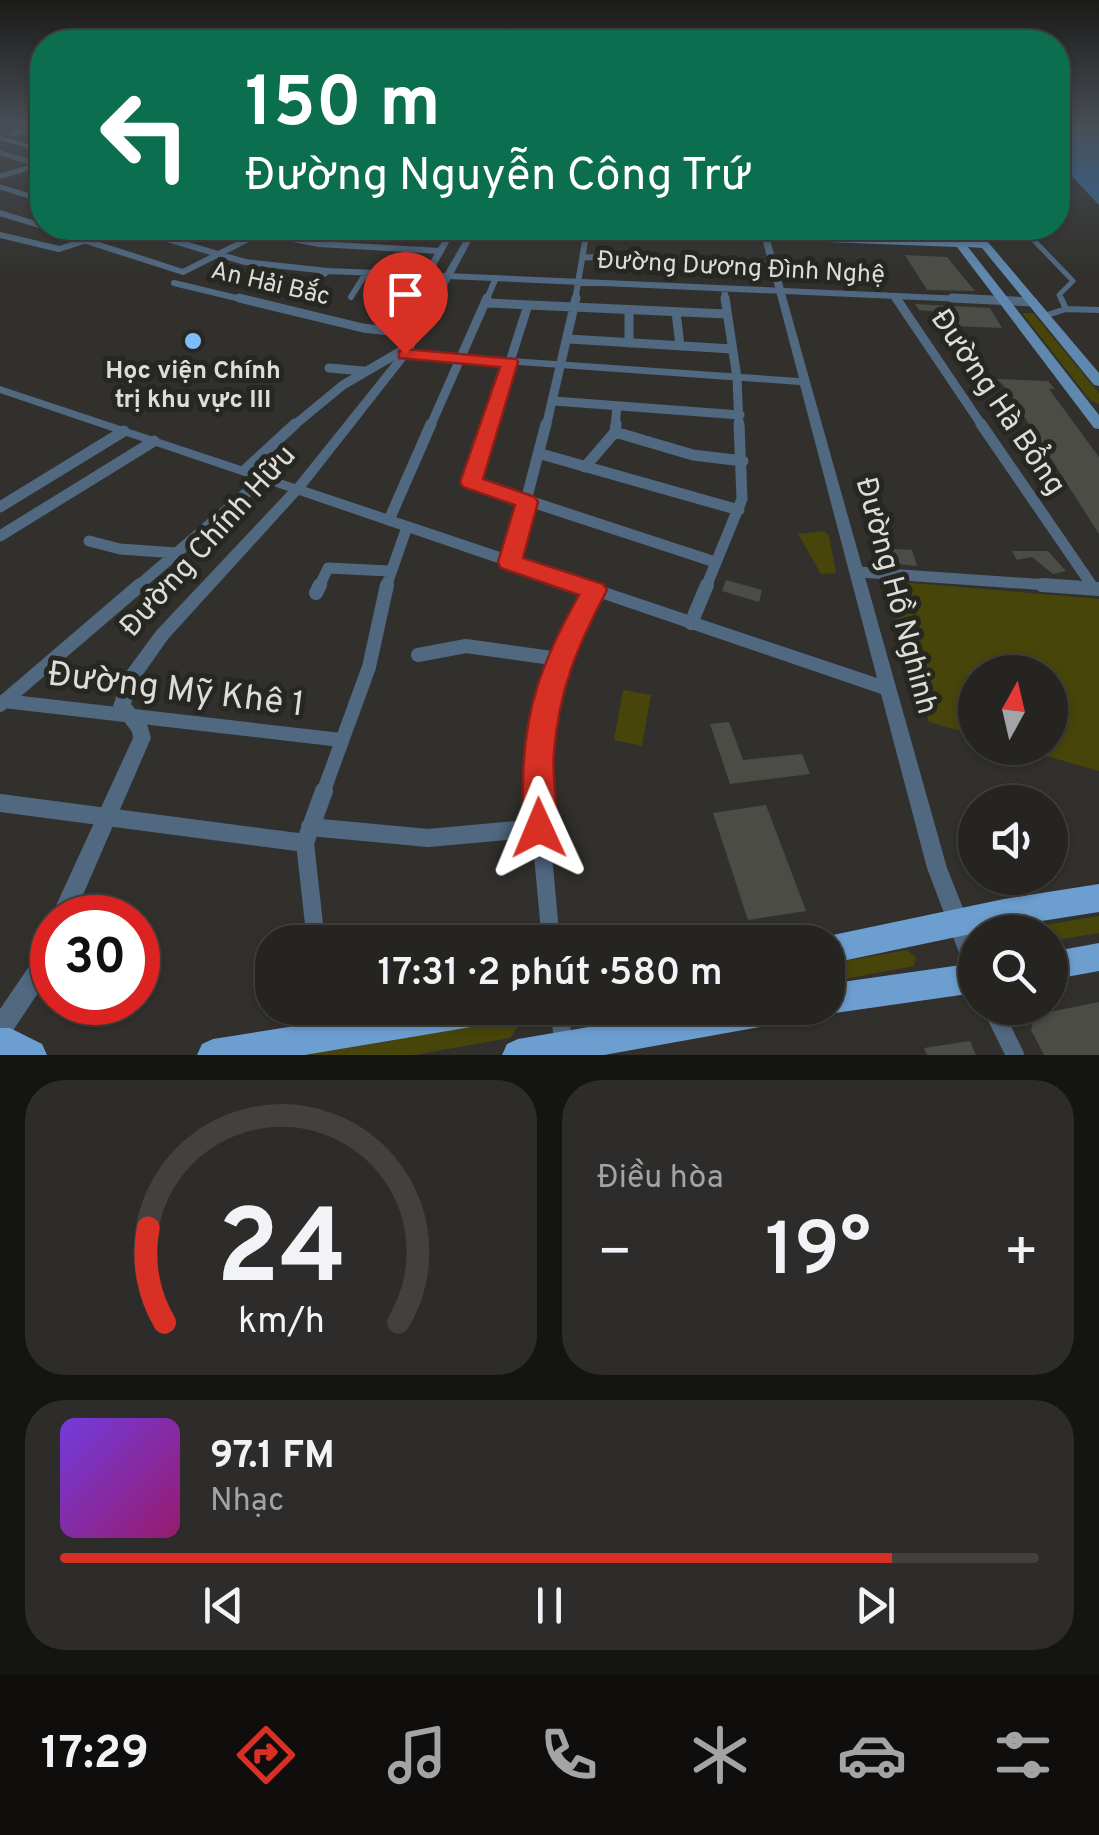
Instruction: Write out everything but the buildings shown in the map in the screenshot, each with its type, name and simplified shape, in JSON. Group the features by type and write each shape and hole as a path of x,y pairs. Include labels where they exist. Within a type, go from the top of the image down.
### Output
{"main road":[{"path":"957,240 1098,422"},
{"path":"981,240 1099,382"},
{"path":"994,915 1099,898"},
{"path":"845,947 958,925"},
{"path":"1068,963 1099,957"},
{"path":"845,997 958,981"},
{"path":"214,1055 316,1025"},
{"path":"518,1055 694,1025"},
{"path":"0,1043 10,1043 30,1055"}],"street":[{"path":"1,187 30,194"},
{"path":"0,216 30,222"},
{"path":"0,243 30,232"},
{"path":"0,235 59,249 84,240 183,272 247,240"},
{"path":"168,240 218,256 328,271 447,276"},
{"path":"305,240 350,247 439,251"},
{"path":"426,275 447,240"},
{"name":"Đường Chính Hữu","path":"72,895 142,738 141,730 122,706 137,668 162,635 299,487 410,345 466,240"},
{"path":"510,562 554,401 586,240"},
{"name":"Đường Hồ Nghinh","path":"766,240 860,572 886,688 937,868 958,922"},
{"path":"1034,240 1073,281 1059,295 1066,310"},
{"path":"584,257 774,264"},
{"path":"303,290 328,271"},
{"path":"351,297 366,273"},
{"name":"Đường Dương Đình Nghệ","path":"447,276 1033,302"},
{"path":"390,520 496,280"},
{"name":"An Hải Bắc","path":"174,283 363,328 410,345"},
{"path":"691,624 739,510 744,461 724,289"},
{"name":"Đường Hà Bổng","path":"894,296 1092,590"},
{"path":"487,303 728,314"},
{"path":"528,305 470,477 481,488 716,562"},
{"path":"628,343 630,310"},
{"path":"1044,316 1066,310 1099,310"},
{"path":"379,311 428,313"},
{"path":"676,312 680,346"},
{"path":"568,339 732,349"},
{"path":"245,470 308,410 410,345 462,359 806,382"},
{"path":"329,368 364,371"},
{"path":"0,388 886,688"},
{"path":"554,401 740,415"},
{"path":"585,467 615,432 617,406"},
{"path":"0,507 124,430"},
{"path":"615,432 693,455 744,461"},
{"path":"0,536 154,440"},
{"path":"541,454 739,510"},
{"path":"2,703 266,476"},
{"path":"0,522 14,528"},
{"path":"315,925 308,835 368,667 390,571 407,526"},
{"path":"89,542 120,549 176,553"},
{"path":"316,593 328,568 390,571"},
{"path":"860,572 1092,590"},
{"path":"550,925 539,828 540,726 559,659 594,590"},
{"path":"418,655 466,646 559,659"},
{"name":"Đường Mỹ Khê 1","path":"2,703 341,740"},
{"path":"0,803 104,819 308,835 428,838 539,828"},
{"path":"0,1030 30,985"},
{"path":"561,1025 565,1050"},
{"path":"1000,1025 1015,1055"}],"shaded area":[{"path":"1022,313 1033,313 1099,393 1099,404 1090,400"},
{"path":"824,531 829,536 836,573 821,574 798,534"},
{"path":"901,582 1099,599 1099,771 1068,762 1068,655 958,655 958,730 929,722 888,588"},
{"path":"623,690 651,695 642,746 614,740"},
{"path":"1099,916 1099,933 1068,938 1068,921"},
{"path":"907,950 916,957 914,966 845,979 845,961"},
{"path":"480,1025 517,1028 510,1038 414,1055 308,1055"}],"water":[{"path":"1070,173 1099,173 1099,205 1070,174"}],"place":[{"name":"Học viện Chính trị khu vực III","path":"193,341"}],"route":[{"path":"405,354 510,362 471,482 527,502 510,562 594,590 566,641 548,687 538,757 539,828"}]}
